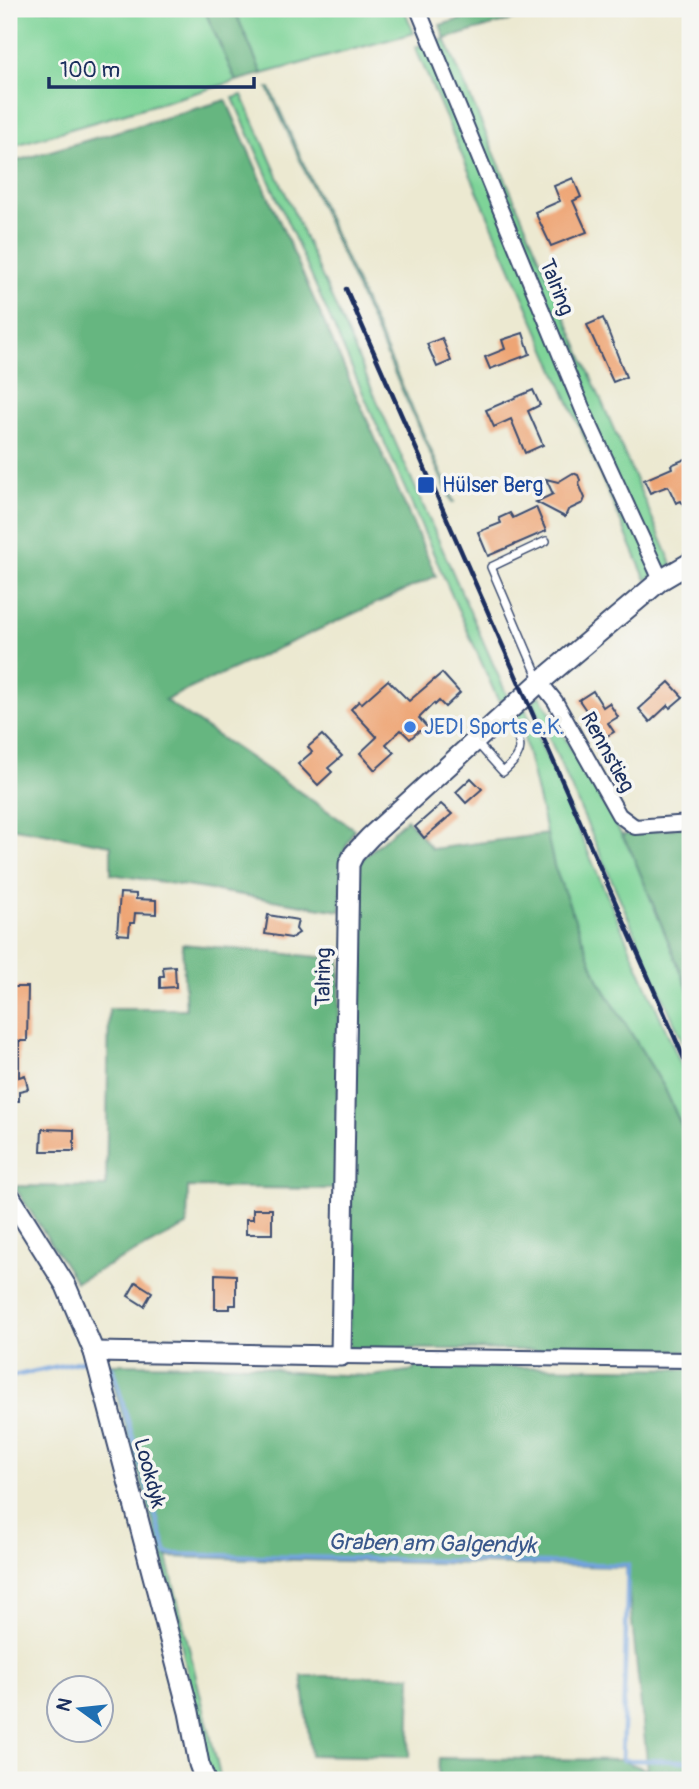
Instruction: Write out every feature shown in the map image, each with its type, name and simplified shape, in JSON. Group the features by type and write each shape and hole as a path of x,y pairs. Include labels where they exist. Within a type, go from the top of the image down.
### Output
{"street":[{"name":"Talring","path":"418,9 583,410 661,580"},
{"name":"Talring","path":"341,1356 349,864 354,854 370,837 540,682 661,580 690,563"},
{"name":"Rennstieg","path":"540,682 555,701 619,815 635,827 690,822"},
{"name":"Lookdyk","path":"9,1195 66,1286 94,1352 205,1780"},
{"path":"94,1352 690,1360"}],"lane":[{"path":"540,682 491,567 546,541"},
{"path":"475,742 503,772 517,760 520,748 517,736 505,716"}],"green space":[{"path":"9,9 204,9 236,81 9,147"},
{"path":"204,9 234,9 262,74 236,81"},
{"path":"234,9 404,9 414,33 262,74"},
{"path":"498,9 550,9 445,39 440,25"},
{"path":"445,39 672,564 646,580 415,47"},
{"path":"268,88 454,502 452,503"},
{"path":"242,95 509,700 498,700 233,98"},
{"path":"226,100 436,576 165,700 354,829 342,856 341,911 111,874 111,845 9,827 9,163"},
{"path":"540,695 632,853 690,994 690,1058 533,701"},
{"path":"525,708 690,1085 690,1145 664,1087 599,981 554,866 520,720 516,715"},
{"path":"407,819 432,849 547,834 554,866 599,981 664,1087 690,1145 690,1352 349,1348 357,874 363,858"},
{"path":"690,826 690,994 632,853 622,835"},
{"path":"182,944 340,959 337,1189 188,1187 187,1226 76,1282 14,1186 106,1187 109,1009 186,1009"},
{"path":"111,1364 167,1557 221,1780 210,1780 163,1557 108,1365"},
{"path":"111,1364 255,1365 313,1374 372,1376 415,1370 416,1366 690,1369 690,1771 649,1770 648,1780 438,1780 439,1758 620,1760 648,1770 626,1567 167,1557"},
{"path":"302,1676 411,1676 409,1757 311,1755"}],"building":[{"path":"573,178 581,197 573,201 587,232 551,246 535,212 560,201 554,186"},
{"path":"603,318 626,377 613,382 587,325"},
{"path":"523,333 530,354 490,369 485,357 505,349 502,340"},
{"path":"442,338 451,361 437,367 427,344"},
{"path":"533,390 540,405 528,411 543,445 525,453 511,419 494,427 486,410"},
{"path":"690,457 690,514 681,501 676,503 668,486 650,493 644,480"},
{"path":"573,473 578,475 580,480 585,498 583,503 568,510 565,517 536,502 553,494 546,479 558,482"},
{"path":"536,507 546,531 488,556 478,532 501,523 499,518 510,513 513,518"},
{"path":"442,673 460,693 445,707 439,701 435,705 434,703 419,718 433,734 419,731 410,739 401,730 386,744 394,753 375,770 360,753 377,737 351,709 359,701 361,704 388,680 409,701"},
{"path":"669,682 683,697 670,708 668,705 650,722 639,709"},
{"path":"593,691 603,707 609,703 618,717 608,723 614,732 598,741 586,718 590,716 579,700"},
{"path":"322,735 342,756 328,768 332,772 318,785 298,764 312,752 308,747"},
{"path":"471,778 482,789 466,803 456,792"},
{"path":"441,804 452,814 424,838 415,827"},
{"path":"120,893 136,894 136,899 156,900 156,914 135,913 134,923 130,923 129,935 117,934"},
{"path":"268,915 298,920 296,929 299,933 291,938 265,934"},
{"path":"175,966 176,987 160,988 160,976 164,976 163,967"},
{"path":"12,987 28,987 27,1041 19,1041 19,1077 25,1075 28,1089 19,1091 19,1101 9,1101 9,1017 12,1017"},
{"path":"42,1129 74,1130 74,1151 41,1151"},
{"path":"253,1209 272,1209 272,1234 246,1234 246,1219 253,1219"},
{"path":"215,1274 236,1275 236,1305 230,1305 230,1309 215,1309"},
{"path":"136,1282 152,1292 144,1306 128,1296"}],"waterway":[{"name":"Graben am Galgendyk","path":"9,1377 87,1360"},
{"name":"Graben am Galgendyk","path":"112,1367 167,1554 628,1565 622,1760 690,1761"}],"railway":[{"path":"346,289 690,1072"}],"place":[{"name":"Hülser Berg","path":"426,485"},
{"name":"JEDI Sports e.K.","path":"410,727"}]}
